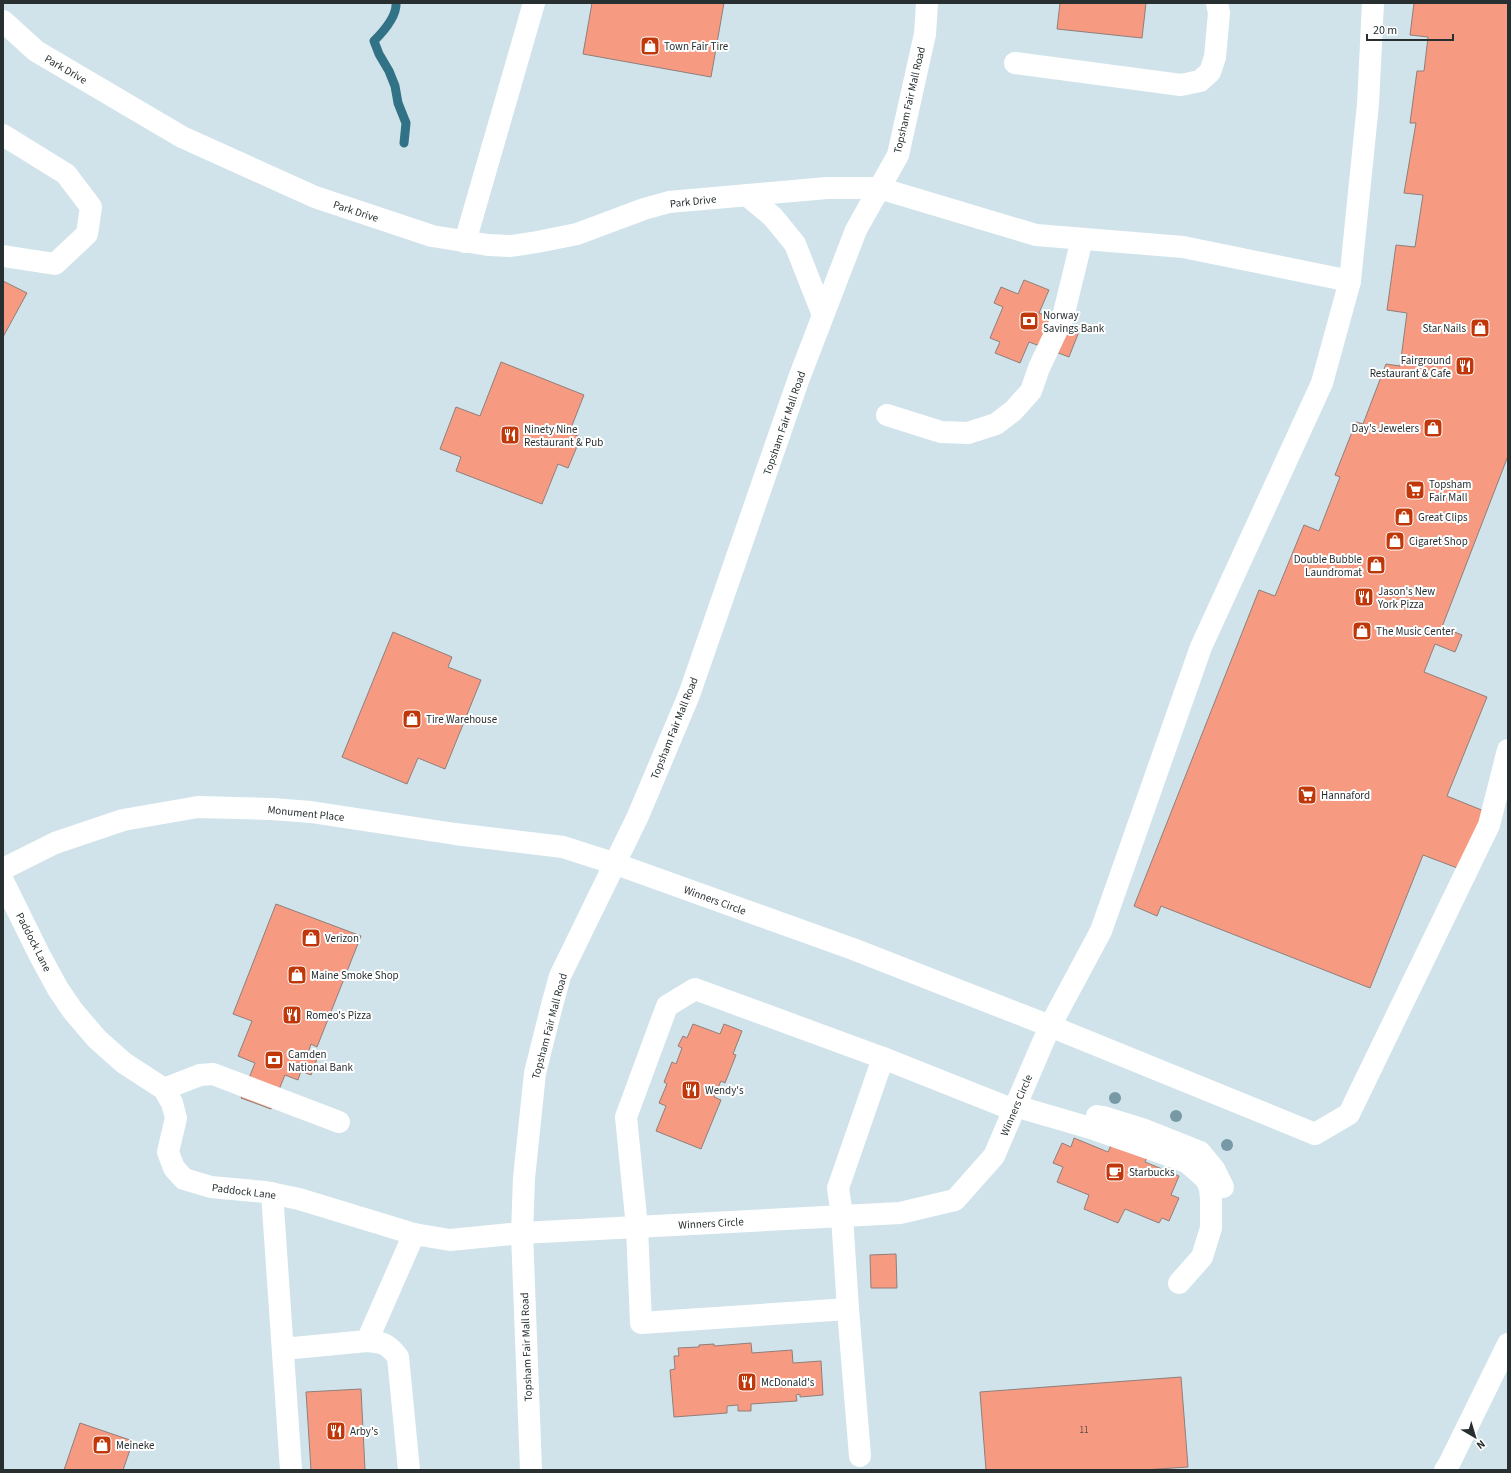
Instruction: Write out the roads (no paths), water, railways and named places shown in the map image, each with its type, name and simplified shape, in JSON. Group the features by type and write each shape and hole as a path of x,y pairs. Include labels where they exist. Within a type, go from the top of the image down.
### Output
{"main road":[{"path":"465,242 534,3"},
{"name":"Topsham Fair Mall Road","path":"531,1470 522,1233 524,1178 535,1073 551,1009 560,976 616,864 690,695 799,378 856,230 898,155 925,34 927,3"},
{"path":"1015,63 1181,85 1200,81 1210,72 1215,57 1219,13 1217,3"},
{"path":"1373,3 1368,104 1350,281 1322,383 1201,647 1101,931 1050,1026 1315,1134 1349,1114 1489,825 1508,750"},
{"name":"Park Drive","path":"3,21 36,51 182,137 315,197 432,236 488,245 511,246 577,234 669,202 827,188 879,188 1036,235 1183,247 1350,281"},
{"path":"3,134 66,174 91,207 87,234 55,264 3,256"},
{"path":"748,196 772,217 795,244 823,315"},
{"path":"887,415 941,432 968,433 996,424 1013,411 1031,391 1039,368 1063,317 1082,239"},
{"name":"Monument Place","path":"3,869 55,842 123,820 198,807 272,809 311,812 455,834 563,847 616,864"},
{"name":"Winners Circle","path":"522,1233 900,1213 955,1200 994,1156 1050,1026 853,949 616,864"},
{"name":"Paddock Lane","path":"3,881 47,969 73,1011 97,1039 124,1063 164,1089 172,1103 176,1118 168,1152 174,1168 184,1179 211,1187 272,1193 299,1199 414,1234 450,1240 522,1233"},
{"path":"848,1309 641,1322 637,1227 626,1117 667,1006 695,989 1014,1108 1066,1121 1188,1163 1206,1179 1210,1188 1212,1199 1211,1228 1202,1257 1179,1283"},
{"path":"860,1456 842,1216 838,1188 883,1058"},
{"path":"164,1089 200,1075 213,1074 339,1122"},
{"path":"272,1193 291,1470"},
{"path":"367,1341 414,1234"},
{"path":"283,1349 367,1341 380,1342 391,1347 398,1356 409,1470"},
{"path":"1447,1468 1508,1344"}],"waterway":[{"path":"396,3 396,8 392,18 374,41 395,86 398,103 406,123 404,143"}],"place":[{"name":"Town Fair Tire","path":"650,46"},
{"name":"Norway Savings Bank","path":"1029,321"},
{"name":"Star Nails","path":"1480,328"},
{"name":"Fairground Restaurant & Cafe","path":"1465,366"},
{"name":"Day's Jewelers","path":"1433,428"},
{"name":"Ninety Nine Restaurant & Pub","path":"510,435"},
{"name":"Topsham Fair Mall","path":"1415,490"},
{"name":"Great Clips","path":"1404,517"},
{"name":"Cigaret Shop","path":"1395,541"},
{"name":"Double Bubble Laundromat","path":"1376,565"},
{"name":"Jason's New York Pizza","path":"1364,597"},
{"name":"The Music Center","path":"1362,631"},
{"name":"Tire Warehouse","path":"412,719"},
{"name":"Hannaford","path":"1307,795"},
{"name":"Verizon","path":"311,938"},
{"name":"Maine Smoke Shop","path":"297,975"},
{"name":"Romeo's Pizza","path":"292,1015"},
{"name":"Camden National Bank","path":"274,1060"},
{"name":"Wendy's","path":"691,1090"},
{"name":"Starbucks","path":"1115,1172"},
{"name":"McDonald's","path":"747,1382"},
{"name":"Arby's","path":"336,1431"},
{"name":"Meineke","path":"102,1445"}]}
